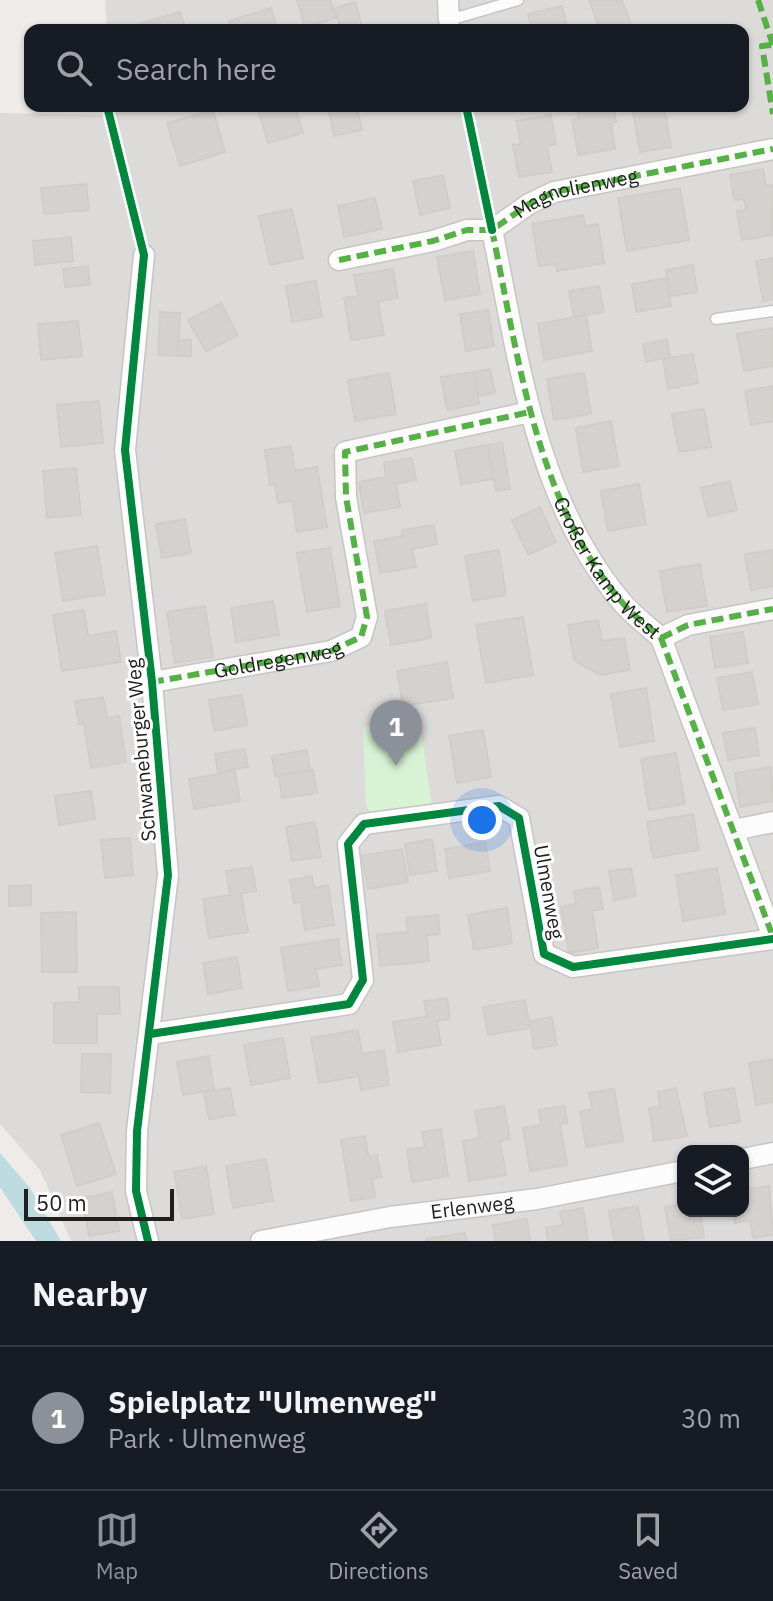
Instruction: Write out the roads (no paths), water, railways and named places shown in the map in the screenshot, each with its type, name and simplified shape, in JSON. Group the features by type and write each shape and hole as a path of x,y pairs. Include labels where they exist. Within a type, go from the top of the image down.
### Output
{"street":[{"name":"Magnolienweg","path":"339,260 433,241 467,230 492,230 518,210 554,192 773,149"},
{"name":"Großer Kamp West","path":"492,230 530,412 558,490 595,566 622,603 661,638 773,938"},
{"name":"Schwaneburger Weg","path":"144,255 125,450 152,682 168,875 137,1131 136,1177 140,1218 148,1241"},
{"name":"Goldregenweg","path":"152,682 331,651 361,637 367,617 346,497 345,452 530,412"},
{"path":"661,638 688,625 773,609"},
{"name":"Ulmenweg","path":"150,1034 349,1004 363,980 348,844 364,824 499,806 519,818 544,954 573,967 773,938"},
{"path":"734,830 773,822"},
{"path":"749,1158 773,1153"},
{"name":"Erlenweg","path":"261,1241 390,1217 537,1199 677,1172"}],"lane":[{"path":"448,10 518,0"},
{"path":"716,319 773,311"}],"water":[{"path":"0,1153 30,1188 61,1241 36,1241 0,1187"}],"place":[{"name":"Spielplatz \"Ulmenweg\"","path":"396,766"}]}
